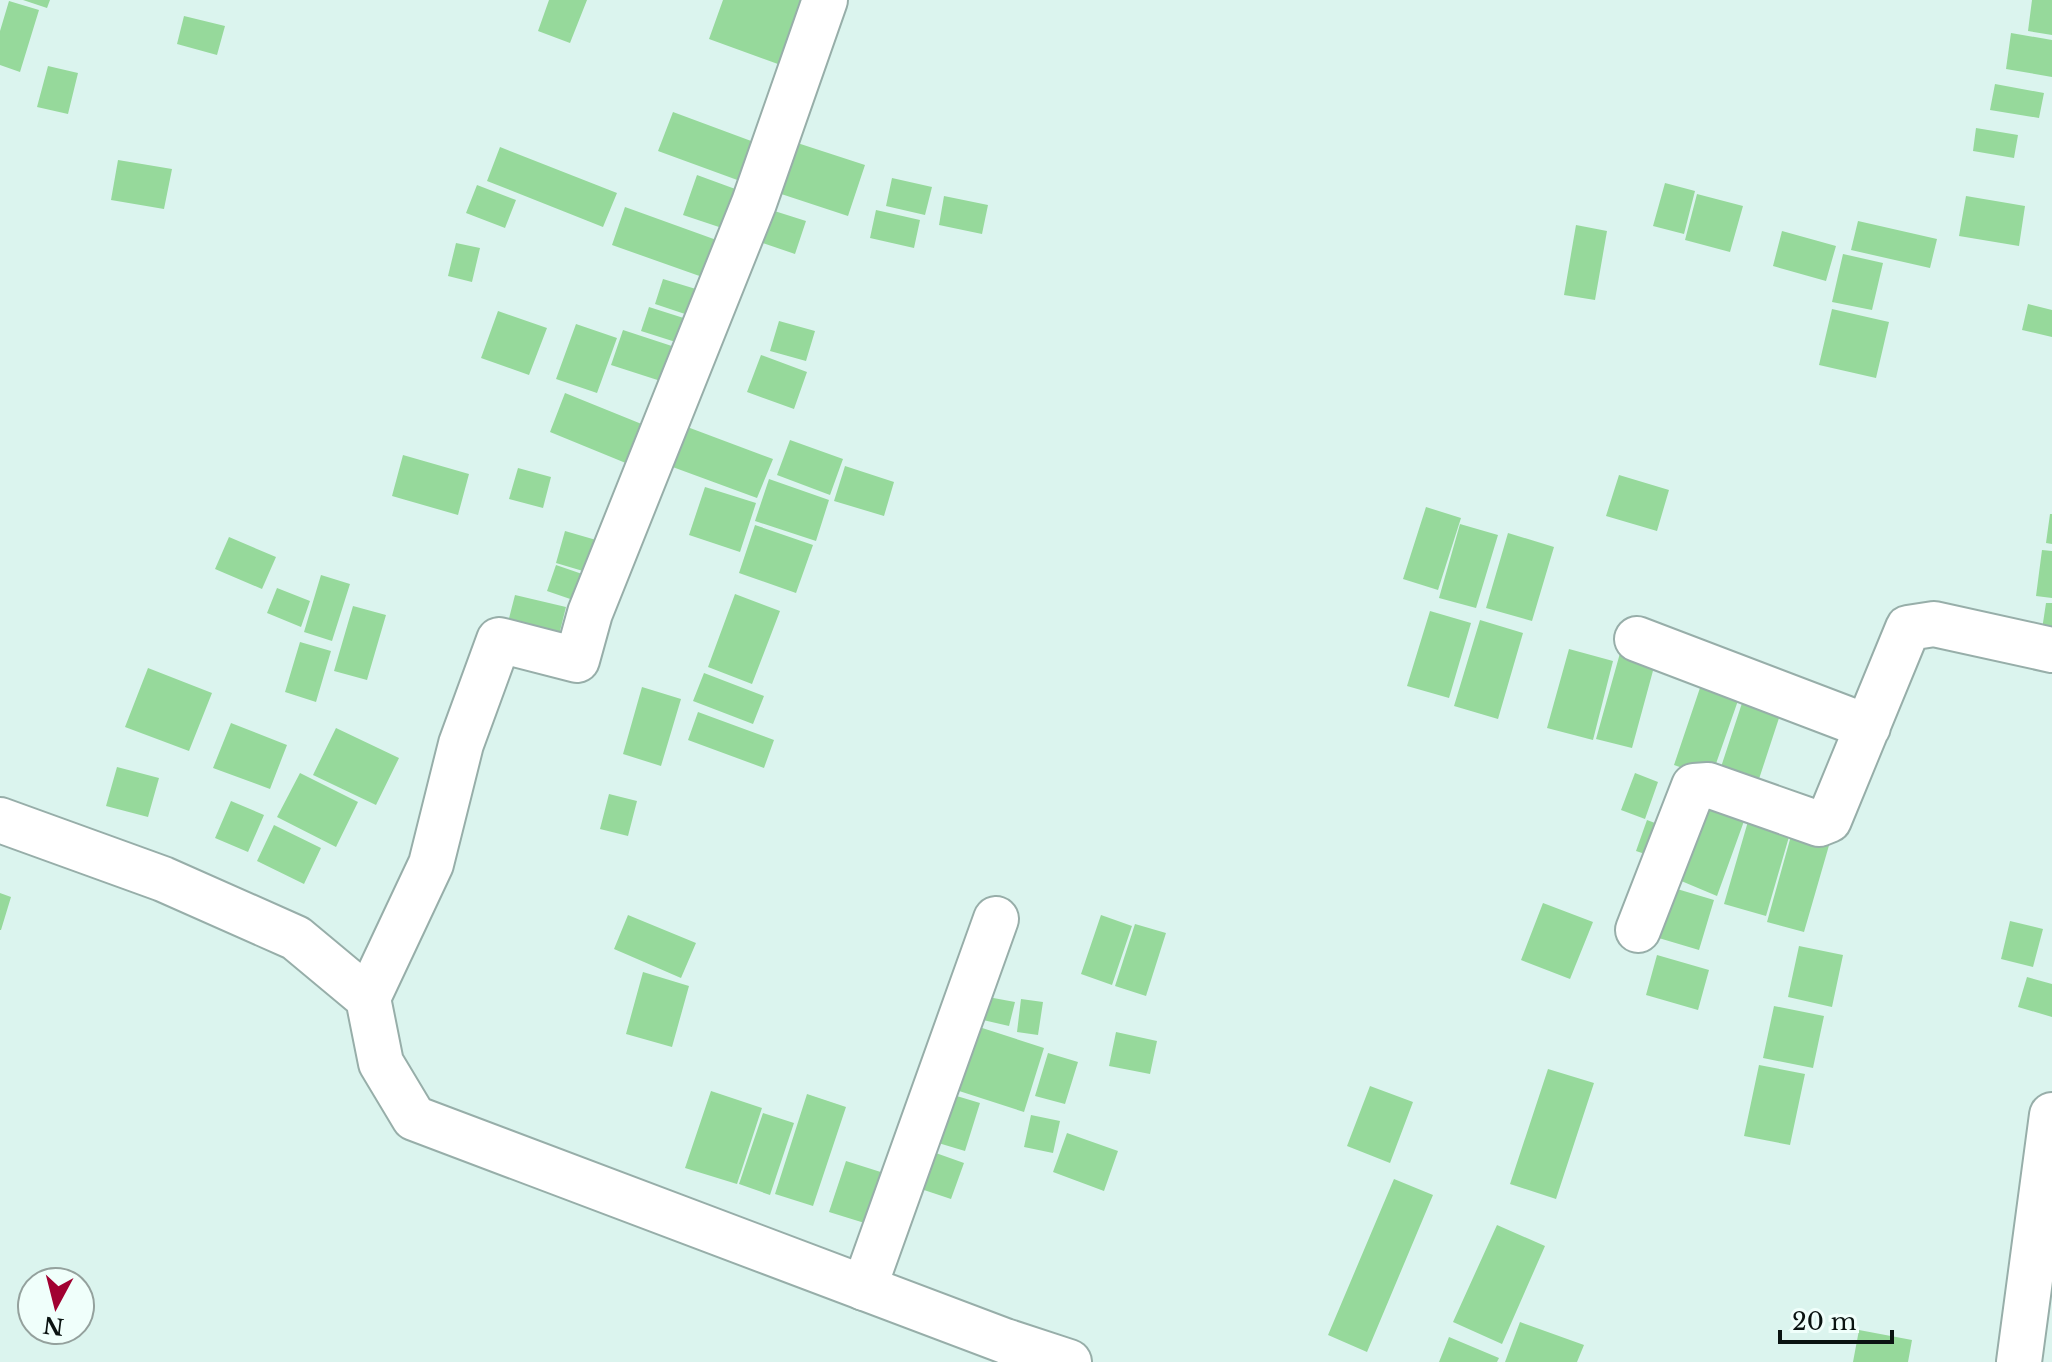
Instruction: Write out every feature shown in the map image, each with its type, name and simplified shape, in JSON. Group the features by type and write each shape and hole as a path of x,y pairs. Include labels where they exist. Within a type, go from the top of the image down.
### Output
{"street":[{"path":"825,0 754,203 596,598 577,660 499,640 461,744 431,864 368,998 381,1063 414,1118 1069,1362"},
{"path":"1638,930 1694,786 1708,785 1819,824 1829,820 1908,628 1934,624 2052,650"},
{"path":"1637,639 1868,727"},
{"path":"0,820 163,879 296,938 368,998"},
{"path":"864,1288 996,919"},
{"path":"2019,1362 2052,1115"}],"building":[{"path":"23,0 50,0 47,8"},
{"path":"549,0 587,0 570,43 538,31"},
{"path":"723,0 813,0 789,68 709,39"},
{"path":"2032,0 2052,0 2052,35 2028,31"},
{"path":"9,1 39,10 20,72 0,65 0,31"},
{"path":"184,16 225,26 217,55 177,44"},
{"path":"2011,33 2052,40 2052,77 2006,69"},
{"path":"48,66 78,73 68,114 37,107"},
{"path":"1995,84 2044,93 2039,118 1990,110"},
{"path":"673,112 765,146 751,185 658,151"},
{"path":"1976,128 2018,135 2014,158 1973,151"},
{"path":"779,137 865,165 848,216 763,188"},
{"path":"500,147 617,193 603,227 487,181"},
{"path":"118,160 172,169 164,209 111,200"},
{"path":"697,175 738,190 725,229 683,215"},
{"path":"892,178 932,187 925,215 886,206"},
{"path":"1665,183 1695,191 1684,234 1653,226"},
{"path":"477,185 516,200 505,228 466,213"},
{"path":"1697,194 1743,206 1730,252 1685,240"},
{"path":"944,196 988,205 982,234 939,225"},
{"path":"1966,196 2025,206 2019,246 1959,236"},
{"path":"625,207 722,242 708,279 612,245"},
{"path":"765,208 806,221 795,254 754,240"},
{"path":"876,210 920,220 914,248 870,238"},
{"path":"1858,221 1937,239 1930,268 1851,250"},
{"path":"1576,225 1607,231 1595,300 1564,295"},
{"path":"1782,231 1836,246 1826,281 1773,266"},
{"path":"456,243 480,248 472,282 448,276"},
{"path":"1843,254 1883,263 1872,310 1832,302"},
{"path":"663,279 709,293 700,319 655,304"},
{"path":"2028,304 2052,310 2052,337 2022,330"},
{"path":"649,307 693,321 685,345 641,331"},
{"path":"1832,309 1889,322 1876,378 1819,365"},
{"path":"498,311 547,328 529,375 481,358"},
{"path":"779,321 815,331 806,361 770,351"},
{"path":"576,324 617,338 597,393 556,379"},
{"path":"623,330 684,350 673,385 611,365"},
{"path":"761,355 807,372 794,409 747,392"},
{"path":"565,393 649,427 633,466 550,432"},
{"path":"674,422 773,459 757,498 659,462"},
{"path":"790,440 843,459 830,495 777,475"},
{"path":"403,455 469,474 458,515 392,496"},
{"path":"845,466 894,482 884,516 834,501"},
{"path":"518,468 551,477 543,508 509,499"},
{"path":"1619,475 1669,490 1657,531 1606,516"},
{"path":"769,479 829,500 816,541 755,521"},
{"path":"705,487 756,503 740,552 689,535"},
{"path":"1426,507 1461,518 1438,590 1403,579"},
{"path":"2052,514 2052,544 2046,543"},
{"path":"1460,524 1498,535 1476,608 1439,598"},
{"path":"755,525 813,545 796,593 739,573"},
{"path":"565,531 603,542 593,574 556,563"},
{"path":"1508,533 1554,547 1532,621 1486,608"},
{"path":"229,537 276,557 262,589 215,569"},
{"path":"2042,550 2052,551 2052,598 2036,596"},
{"path":"556,565 588,576 579,602 547,591"},
{"path":"321,575 350,584 332,641 304,632"},
{"path":"277,588 310,601 301,627 267,613"},
{"path":"735,594 780,611 752,684 708,667"},
{"path":"515,595 566,607 558,639 507,626"},
{"path":"2046,603 2052,603 2052,637 2041,636"},
{"path":"353,606 386,615 367,680 334,671"},
{"path":"1430,611 1471,623 1449,698 1407,686"},
{"path":"1480,620 1523,633 1498,719 1454,706"},
{"path":"300,642 331,651 316,702 285,692"},
{"path":"1622,646 1657,656 1632,748 1596,739"},
{"path":"1569,649 1613,661 1593,740 1547,728"},
{"path":"148,668 212,693 189,751 125,727"},
{"path":"704,673 764,696 753,724 693,701"},
{"path":"1703,679 1741,692 1711,778 1674,765"},
{"path":"642,687 681,699 661,766 623,754"},
{"path":"1744,697 1782,709 1759,779 1721,767"},
{"path":"698,712 774,740 764,768 688,740"},
{"path":"231,723 287,745 270,789 213,768"},
{"path":"336,728 399,758 376,805 313,775"},
{"path":"117,767 159,778 148,817 106,806"},
{"path":"300,773 358,802 336,847 277,817"},
{"path":"1635,773 1658,782 1645,819 1621,810"},
{"path":"1704,790 1748,810 1717,896 1667,875"},
{"path":"609,794 637,801 628,836 600,829"},
{"path":"231,801 264,815 248,852 215,838"},
{"path":"1751,811 1793,823 1766,916 1724,904"},
{"path":"1647,820 1671,829 1660,859 1636,851"},
{"path":"274,825 321,848 304,884 257,861"},
{"path":"1794,825 1832,835 1804,932 1767,922"},
{"path":"1667,886 1714,900 1699,950 1652,936"},
{"path":"0,893 11,897 1,930 0,930"},
{"path":"1543,903 1593,922 1570,979 1521,960"},
{"path":"628,915 696,943 681,978 614,949"},
{"path":"1101,915 1132,926 1112,985 1081,974"},
{"path":"2010,921 2043,929 2033,967 2001,959"},
{"path":"1135,924 1166,933 1146,996 1115,986"},
{"path":"1799,946 1843,955 1832,1007 1788,997"},
{"path":"1657,955 1709,970 1698,1010 1646,995"},
{"path":"643,972 689,986 672,1047 626,1034"},
{"path":"2027,977 2052,984 2052,1017 2018,1007"},
{"path":"988,997 1015,1002 1009,1026 983,1020"},
{"path":"1021,999 1043,1002 1038,1035 1017,1032"},
{"path":"1774,1006 1824,1016 1813,1068 1763,1058"},
{"path":"976,1026 1044,1048 1024,1112 956,1090"},
{"path":"1116,1032 1157,1041 1150,1074 1109,1066"},
{"path":"1048,1053 1078,1062 1065,1104 1035,1096"},
{"path":"1759,1065 1805,1074 1790,1145 1744,1136"},
{"path":"1548,1069 1594,1083 1556,1199 1510,1184"},
{"path":"1370,1086 1413,1102 1390,1163 1347,1146"},
{"path":"711,1091 762,1108 737,1184 685,1168"},
{"path":"807,1094 846,1107 813,1206 775,1194"},
{"path":"950,1094 980,1103 965,1151 935,1142"},
{"path":"763,1113 794,1123 770,1195 739,1184"},
{"path":"1031,1115 1060,1121 1053,1153 1024,1147"},
{"path":"1067,1133 1118,1151 1104,1191 1053,1172"},
{"path":"933,1152 964,1163 951,1199 921,1189"},
{"path":"846,1161 887,1174 871,1225 829,1212"},
{"path":"1394,1179 1433,1195 1367,1352 1328,1335"},
{"path":"1497,1225 1545,1246 1502,1344 1453,1322"},
{"path":"1520,1322 1584,1345 1577,1362 1505,1362"},
{"path":"1859,1330 1912,1340 1908,1362 1853,1362"},
{"path":"1449,1337 1499,1358 1497,1362 1439,1362"}]}
